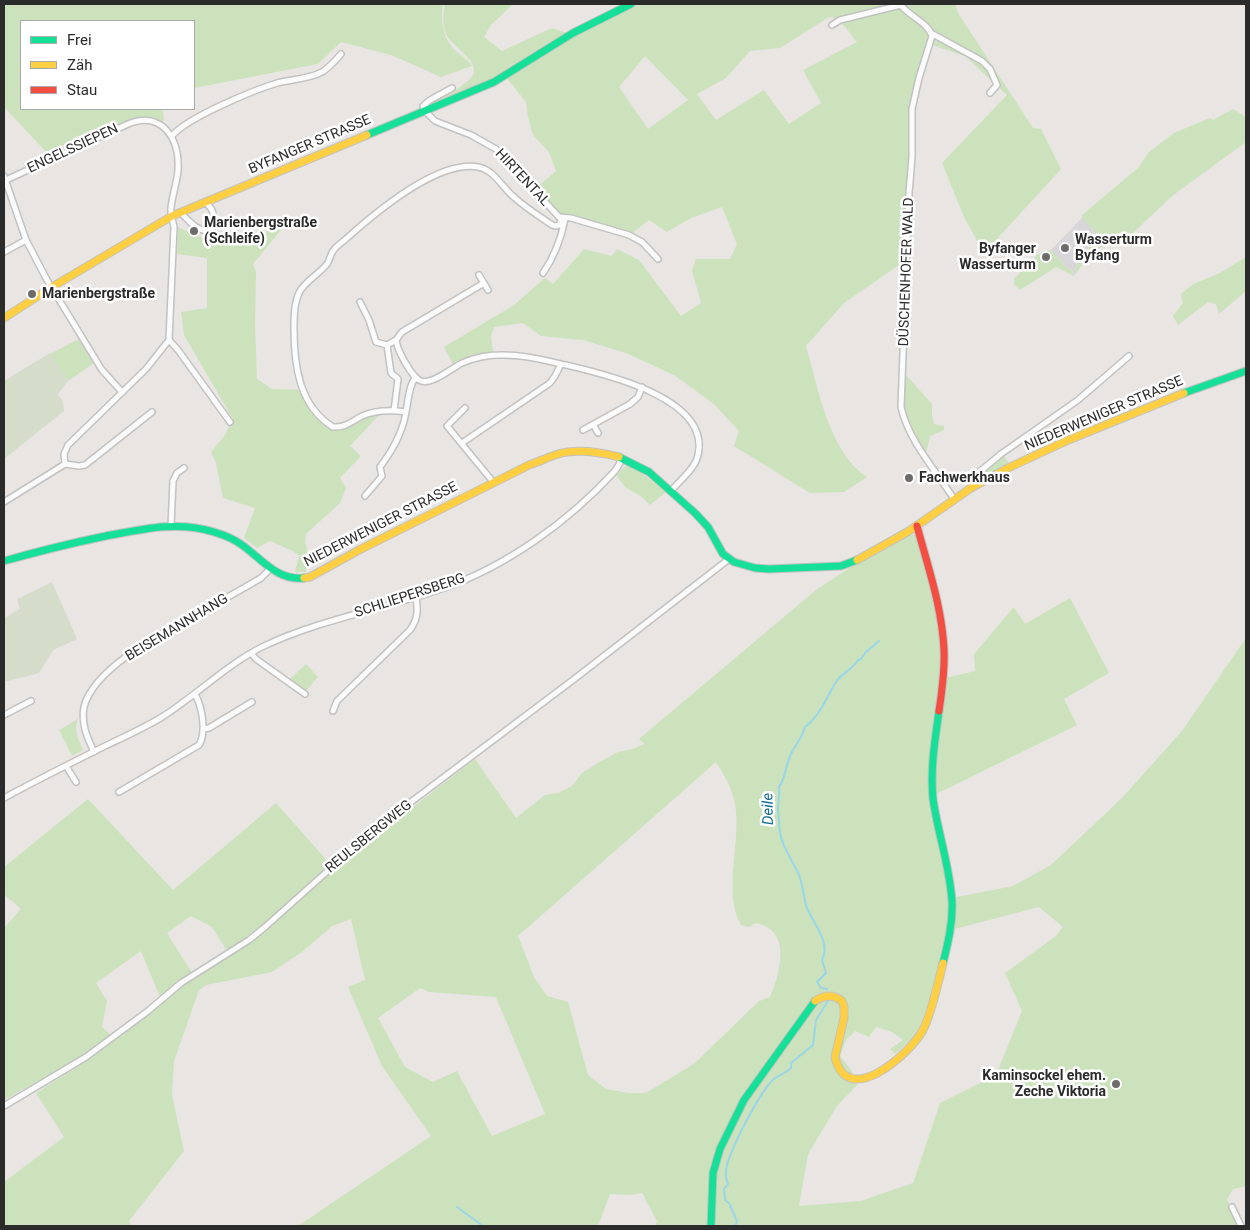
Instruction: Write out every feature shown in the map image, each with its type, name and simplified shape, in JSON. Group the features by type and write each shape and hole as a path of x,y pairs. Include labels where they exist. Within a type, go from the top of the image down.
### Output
{"street":[{"name":"BYFANGER STRASSE","path":"4,318 52,287 172,216 494,82 573,33 632,4"},
{"path":"832,25 840,20 901,5 907,12 923,23 931,33 982,60 990,69 998,85 990,93"},
{"name":"DÜSCHENHOFER WALD","path":"931,33 931,42 919,78 912,109 912,157 901,408 907,427 954,499"},
{"path":"65,464 64,454 68,445 156,358 169,340 174,227 170,209 178,166 172,136 180,128 222,105 274,84 320,73 328,69 342,54"},
{"name":"BYFANGER STRASSE","path":"425,111 423,106 452,88"},
{"name":"HIRTENTAL","path":"425,111 435,121 471,135 496,149 519,177 559,217 564,218"},
{"name":"ENGELSSIEPEN","path":"5,178 137,120 143,119 156,122 162,125 172,136"},
{"path":"406,412 394,410 368,414 344,426 333,427 313,408 302,390 294,346 294,315 300,291 326,266 333,250 391,202 442,173 457,168 476,166 491,173 515,198 552,225 559,225 564,218"},
{"path":"5,178 26,240 102,370 122,392"},
{"path":"181,212 194,226 208,231 214,226 214,213 205,203"},
{"path":"564,218 571,218 629,235 642,242 658,259"},
{"path":"543,273 555,254 561,239 564,218"},
{"path":"4,252 26,240"},
{"path":"479,275 488,290"},
{"path":"360,302 369,320 376,342 387,345 396,340 397,336 402,332 484,283"},
{"path":"169,340 230,422"},
{"path":"396,340 398,349 415,378 420,381 426,382 462,363 490,355 527,357 561,364 604,374 642,387 671,403 684,414 694,427 698,437 697,459 671,491"},
{"path":"387,345 391,373 398,379 394,410"},
{"name":"NIEDERWENIGER STRASSE","path":"974,486 975,477 983,468 1078,400 1128,356"},
{"path":"462,443 550,383 556,376 561,364"},
{"name":"NIEDERWENIGER STRASSE","path":"4,561 70,543 143,529 192,526 225,536 251,552 270,569 290,578 310,577 360,549 529,465 557,454 583,451 621,458 642,468 671,491 705,523 723,554 729,559 748,566 769,569 841,566 862,559 917,526 974,486 1008,468 1164,400 1246,371"},
{"path":"365,496 382,476 380,467 396,443 415,378"},
{"path":"583,430 594,426 633,402 642,387"},
{"path":"466,408 447,426 494,483"},
{"path":"4,502 65,464 79,466 85,464 152,412"},
{"path":"594,426 598,433"},
{"name":"SCHLIEPERSBERG","path":"4,798 162,717 251,653 290,635 416,597 465,580 523,547 579,507 614,472 621,458"},
{"path":"171,526 173,481 177,473 184,468"},
{"path":"711,1226 712,1173 720,1149 744,1100 815,1001 830,996 836,997 843,1002 844,1011 836,1064 839,1070 846,1076 861,1080 874,1076 916,1041 923,1030 931,1006 951,928 952,896 933,805 932,785 944,662 943,638 936,596 917,526"},
{"name":"REULSBERGWEG","path":"4,1106 86,1058 148,1011 181,983 249,940 391,817 534,710 729,559"},
{"name":"BEISEMANNHANG","path":"94,752 86,734 83,716 88,696 100,681 125,658 148,642 262,578 270,569"},
{"path":"333,711 338,701 416,622 418,615 416,597"},
{"path":"251,653 256,659 305,694"},
{"path":"119,792 199,745 203,738 203,729 198,700 195,694"},
{"path":"4,715 32,701"},
{"path":"203,729 209,728 252,702"},
{"path":"66,766 76,782"},
{"path":"1232,1207 1241,1226"}],"shaded area":[{"path":"1082,218 1101,237 1078,257 1080,260 1075,269 1077,272 1074,276 1072,270 1067,268 1051,250"}],"green space":[{"path":"4,4 443,4 442,24 448,42 472,66 441,77 391,55 341,42 318,64 195,88 195,20 20,20 20,110 159,110 163,111 164,121 135,119 80,144 78,135 49,155 4,107"},
{"path":"445,4 513,4 491,25 484,37 502,51 552,28 570,34 630,4 955,4 958,13 1033,128 1041,129 1061,169 984,253 964,217 942,163 1007,95 965,56 932,45 913,109 909,258 844,303 806,346 834,436 854,466 867,477 844,492 810,493 734,446 739,431 714,404 674,375 626,353 583,340 541,336 523,323 494,327 491,336 493,352 473,356 453,364 444,347 514,305 545,278 553,284 584,249 612,256 617,249 639,260 681,316 701,303 692,271 696,259 730,259 737,244 722,207 691,218 667,232 649,220 630,235 562,218 535,189 556,171 549,152 533,135 526,102 505,76 454,98 429,105 469,80 474,68 467,56 446,34 443,23","holes":["829,17 841,23 857,42 803,70 821,103 789,124 764,90 716,120 697,94 726,78 750,51 780,48","645,56 688,100 648,129 619,87"]},
{"path":"1233,109 1246,118 1246,142 1172,196 1131,235 1117,242 1107,243 1100,248 1084,262 1077,272 1075,269 1080,260 1078,258 1100,237 1082,218 1082,215 1138,168 1149,152 1174,133 1210,118 1213,120"},
{"path":"290,219 253,264 256,272 257,379 272,389 300,390 313,412 321,421 332,428 380,414 350,446 361,456 340,478 346,488 340,503 306,534 306,572 295,572 299,556 293,551 270,541 257,548 244,538 255,508 223,498 216,463 211,452 223,438 233,419 184,335 181,312 207,308 207,258 177,254 178,227 196,236 242,244"},
{"path":"1051,250 1067,268 1072,270 1074,276 1056,267 1020,290 1014,285 1014,279 1037,255"},
{"path":"1246,257 1246,291 1219,314 1216,304 1208,302 1178,325 1173,316 1183,303 1181,294 1193,284 1220,273"},
{"path":"79,339 94,363 68,381 50,354"},
{"path":"50,353 68,381 58,394 63,402 64,411 4,459 4,381"},
{"path":"904,376 907,376 932,404 934,424 944,426 944,430 930,436 927,450 924,453 906,417 903,399"},
{"path":"1003,454 1010,465 979,480 977,478 978,475"},
{"path":"627,465 634,467 666,492 650,505 642,497 625,487 616,475"},
{"path":"910,534 917,535 940,614 942,679 975,671 974,654 1014,607 1025,624 1070,598 1109,673 1064,699 1077,725 932,796 952,898 1013,886 1051,865 1122,798 1182,731 1246,638 1246,1186 1233,1189 1227,1199 1238,1226 655,1226 657,1221 642,1193 630,1195 610,1194 598,1226 298,1226 431,1136 382,1066 348,987 365,980 351,919 332,926 302,952 272,972 206,985 199,990 174,1061 172,1095 184,1151 129,1221 131,1226 4,1226 4,1182 64,1137 36,1093 93,1057 153,1011 178,987 251,941 342,862 475,759 516,818 545,795 558,793 572,786 582,773 601,761 618,752 633,749 644,744 639,739 816,590 854,565","holes":["716,762 728,782 735,804 736,834 733,897 736,912 741,925 749,927 755,923 767,927 775,934 779,943 780,965 774,987 770,997 759,1001 695,1063 646,1093 629,1093 606,1089 588,1075 568,1002 547,996 534,977 518,936","1039,907 1063,927 1056,936 1005,973 1022,1011 996,1075 940,1103 913,1183 861,1201 799,1206 808,1154 837,1106 857,1085 851,1070 840,1056 846,1040 855,1031 869,1037 876,1027 892,1032 903,1040 890,1049 895,1054 918,1033 931,995 947,931","420,988 429,992 496,997 545,1114 492,1136 457,1071 433,1082 405,1067 378,1018"]},
{"path":"52,582 77,639 53,650 39,673 4,682 4,618 20,609 17,599"},
{"path":"306,664 318,677 306,691 290,679"},
{"path":"78,719 76,731 83,750 72,756 59,730"},
{"path":"88,799 173,890 276,803 330,864 265,923 227,951 212,927 191,916 167,933 192,973 160,997 141,951 96,983 107,1001 102,1027 112,1036 84,1055 4,1100 4,928 21,909 4,894 4,867"}],"waterway":[{"name":"Deile","path":"827,989 821,988 817,982 826,973 822,960 824,953 823,940 807,908 799,875 781,839 778,810 779,787 790,756 805,727 819,712 838,679 879,641"},
{"name":"Deile","path":"735,1226 737,1221 729,1203 725,1200 724,1189 728,1184 726,1170 734,1146 752,1111 770,1083 791,1068 791,1063 813,1045 816,1020 828,1001"},
{"path":"457,1207 483,1226"}],"traffic: fast":[{"path":"367,135 494,82 573,33 631,4"},
{"path":"1184,393 1246,371"},
{"path":"619,457 649,472 695,513 708,527 723,554 734,562 755,568 769,569 841,566 857,560"},
{"path":"4,561 76,542 172,526 200,528 229,537 278,573 294,578 304,578"},
{"path":"939,711 933,755 932,788 935,812 949,876 952,902 951,925 943,963"},
{"path":"711,1226 713,1173 720,1149 744,1100 815,1001"}],"traffic: slow":[{"path":"4,318 52,287 172,216 367,135"},
{"path":"857,560 909,531 971,488 1008,468 1066,441 1184,393"},
{"path":"304,578 310,577 361,549 548,457 579,451 619,457"},
{"path":"815,1001 829,996 842,1001 844,1018 835,1057 842,1072 852,1079 865,1078 893,1063 916,1040 923,1030 932,1006 943,963"}],"traffic: jam":[{"path":"917,526 934,587 943,634 944,665 939,711"}],"place":[{"name":"Marienbergstraße (Schleife)","path":"194,231"},
{"name":"Wasserturm Byfang","path":"1065,248"},
{"name":"Byfanger Wasserturm","path":"1046,257"},
{"name":"Marienbergstraße","path":"32,294"},
{"name":"Fachwerkhaus","path":"909,478"},
{"name":"Kaminsockel ehem. Zeche Viktoria","path":"1116,1084"}]}
